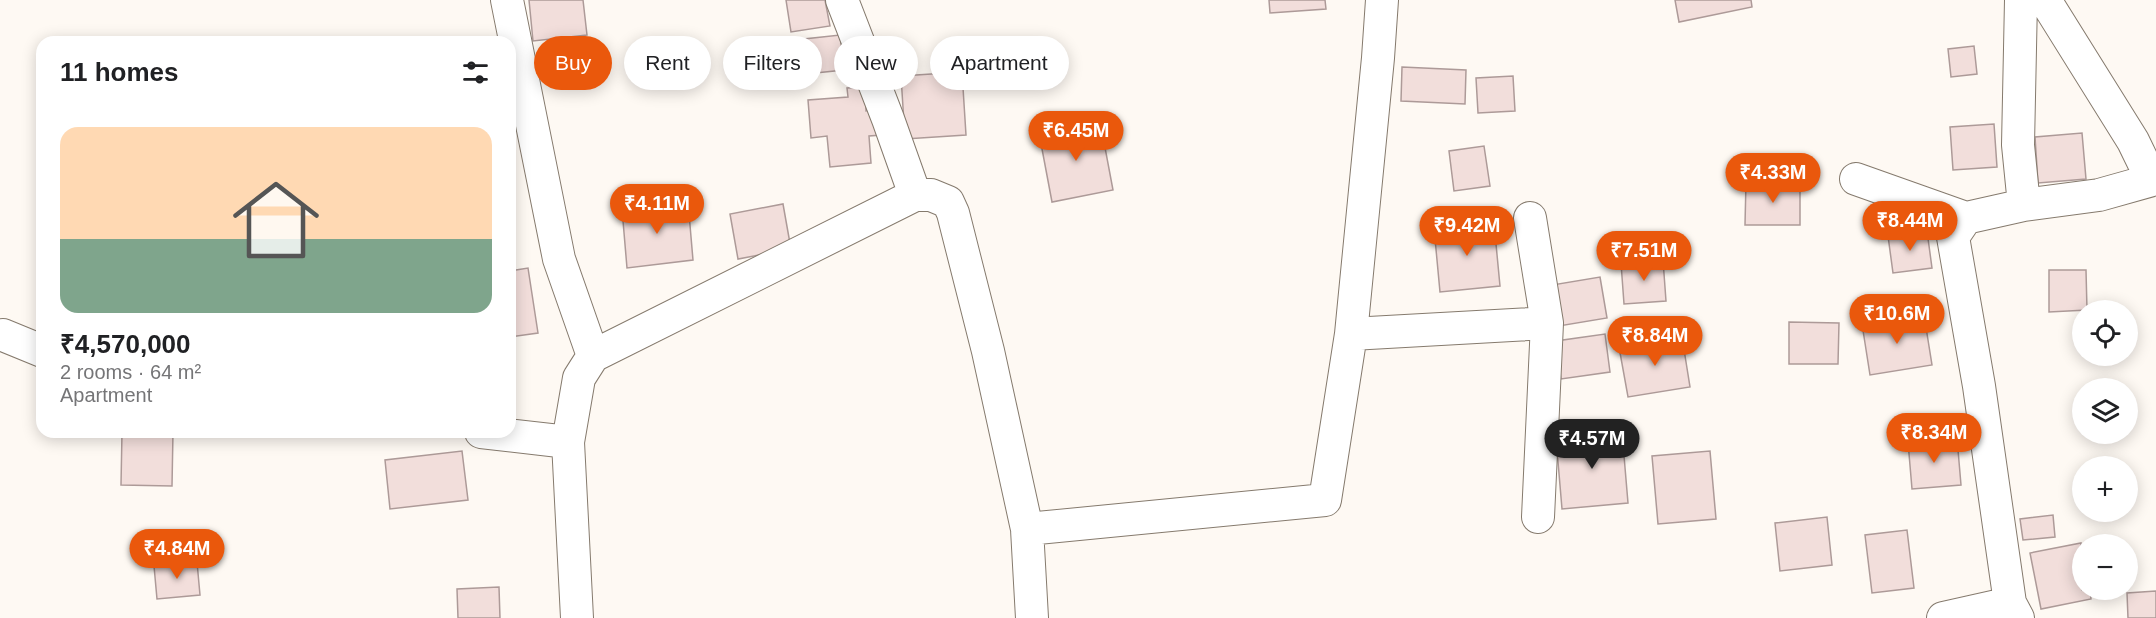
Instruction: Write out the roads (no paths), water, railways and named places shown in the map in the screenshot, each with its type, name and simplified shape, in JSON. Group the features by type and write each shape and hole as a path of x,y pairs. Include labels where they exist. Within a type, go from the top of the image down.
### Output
{"street":[{"path":"507,0 514,36"},
{"path":"842,0 915,195"},
{"path":"1027,529 1325,500 1351,334 1382,0"},
{"path":"2021,0 2018,145 2024,205"},
{"path":"1856,179 1966,218 2024,205 2099,195 2154,179 2133,141 2045,0"},
{"path":"516,45 559,259 593,356"},
{"path":"578,618 568,442 579,378 593,356 915,195 931,195 948,202 988,351 1027,529 1032,618"},
{"path":"1530,218 1547,323 1538,517"},
{"path":"1943,618 2014,611 1953,237 1966,218"},
{"path":"1351,334 1547,323"},
{"path":"3,335 36,349"},
{"path":"516,436 568,442"}]}
